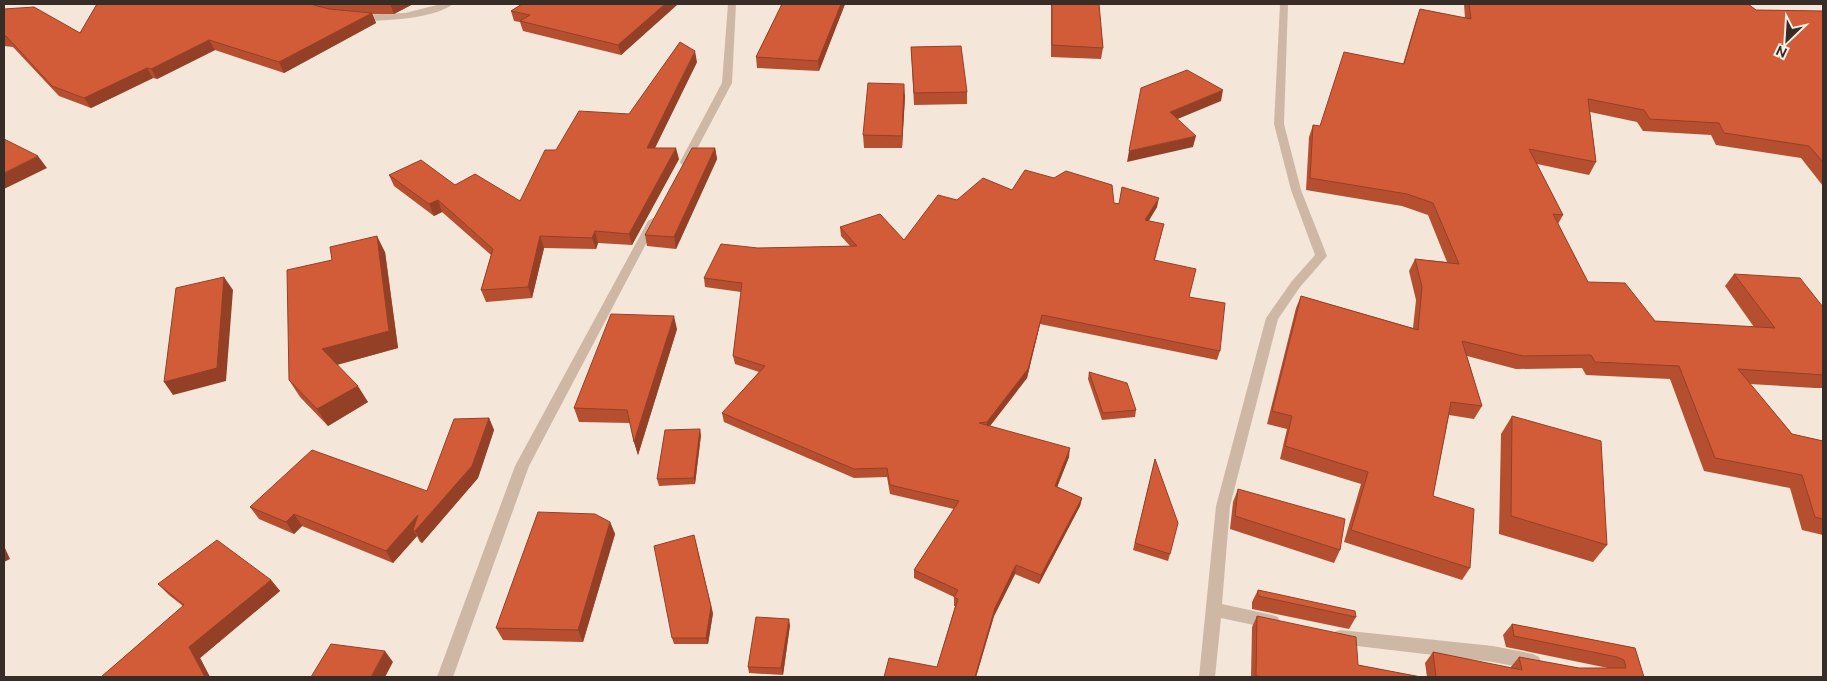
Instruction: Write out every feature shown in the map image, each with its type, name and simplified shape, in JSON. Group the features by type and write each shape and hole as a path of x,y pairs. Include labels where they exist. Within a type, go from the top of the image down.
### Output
{"street":[{"path":"349,17 377,19 412,16 449,4"},
{"path":"680,170 727,83 732,4"},
{"path":"1207,677 1223,506 1272,318 1296,284 1321,256 1296,190 1279,124 1284,4"},
{"path":"445,677 522,466 657,214"},
{"path":"1213,609 1289,626"},
{"path":"1327,634 1346,638 1493,654 1550,666"}],"building":[{"path":"97,4 310,4 329,9 372,13 279,62 209,40 151,69 147,68 84,98 52,86 4,36 4,9 34,7 80,33"},
{"path":"522,4 665,4 618,45 520,21 530,15 511,11"},
{"path":"782,4 841,4 818,61 756,57"},
{"path":"1052,4 1099,4 1103,48 1052,45"},
{"path":"1469,4 1748,4 1756,10 1823,11 1823,162 1809,146 1724,133 1719,123 1650,119 1644,110 1588,99 1596,162 1529,149 1563,215 1553,214 1588,282 1625,283 1655,321 1775,328 1734,274 1800,278 1823,307 1823,375 1738,369 1792,434 1823,441 1823,519 1815,517 1802,475 1715,458 1679,366 1595,362 1591,355 1523,356 1462,341 1482,406 1451,402 1433,496 1474,509 1470,568 1351,530 1368,472 1285,446 1292,416 1272,411 1301,296 1418,330 1422,287 1415,259 1459,264 1433,203 1407,194 1310,178 1313,125 1320,126 1344,52 1404,64 1420,9 1471,19"},
{"path":"680,42 695,51 647,148 676,148 629,234 595,231 592,238 540,236 528,287 481,290 493,249 438,200 429,204 389,175 421,160 455,185 475,174 520,201 545,150 556,150 579,111 629,114"},
{"path":"961,46 967,92 914,93 911,47"},
{"path":"1187,70 1223,90 1170,112 1196,136 1129,151 1141,88"},
{"path":"868,83 904,84 902,136 863,135"},
{"path":"4,139 38,156 4,173"},
{"path":"692,148 715,148 674,237 645,235"},
{"path":"1025,170 1054,178 1066,171 1112,185 1114,203 1119,204 1122,187 1159,198 1145,220 1164,224 1154,260 1196,269 1189,297 1225,303 1220,351 1042,315 1028,369 987,422 979,423 1070,448 1055,486 1082,498 1041,575 1016,565 995,608 975,677 884,677 889,658 937,667 958,599 954,597 958,590 914,570 959,501 890,485 887,468 854,469 722,413 765,366 733,356 742,283 704,278 721,244 758,248 857,246 840,227 880,214 904,240 938,195 957,200 983,178 1012,190"},
{"path":"377,236 389,331 322,349 358,386 317,409 289,380 287,270 332,260 330,247"},
{"path":"224,277 217,368 164,382 176,288"},
{"path":"611,314 674,316 634,442 627,410 574,408"},
{"path":"1089,372 1127,383 1136,410 1103,413"},
{"path":"1512,416 1601,441 1607,545 1511,516"},
{"path":"489,418 472,466 415,531 413,530 418,515 386,551 294,514 286,522 250,507 312,450 427,491 454,419"},
{"path":"700,429 694,478 657,479 665,430"},
{"path":"1155,459 1178,523 1170,554 1135,543"},
{"path":"1238,489 1345,519 1340,550 1235,516"},
{"path":"538,512 595,514 610,522 578,630 496,628"},
{"path":"694,535 711,607 706,638 672,638 654,546"},
{"path":"217,540 271,580 189,647 205,677 101,677 184,605 158,584"},
{"path":"1258,590 1355,611 1356,617 1258,596"},
{"path":"1257,616 1356,637 1358,665 1421,677 1256,676"},
{"path":"756,617 789,619 781,668 748,667"},
{"path":"1512,624 1635,648 1644,677 1436,677 1433,652 1522,670 1519,657 1579,668 1626,668 1624,660 1617,657 1514,636"},
{"path":"331,644 385,651 371,677 311,677"}]}
